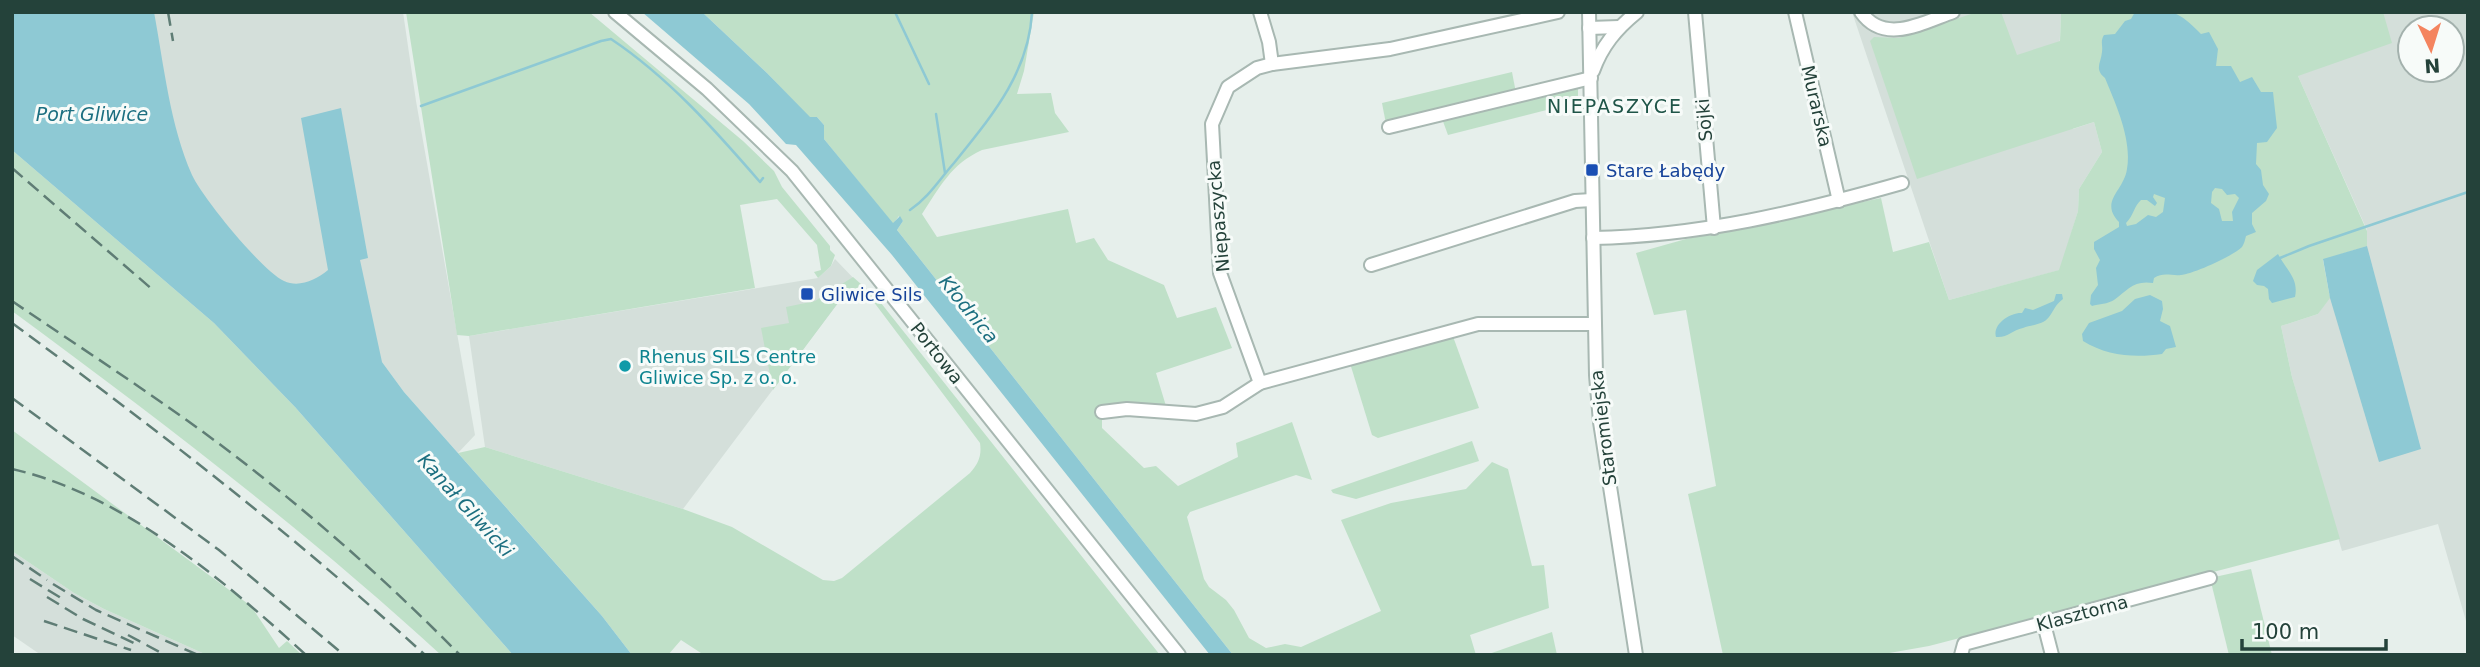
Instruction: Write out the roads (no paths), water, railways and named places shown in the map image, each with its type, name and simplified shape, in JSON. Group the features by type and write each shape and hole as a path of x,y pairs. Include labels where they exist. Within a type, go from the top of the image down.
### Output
{"street":[{"name":"Portowa","path":"615,12 707,89 792,171 1179,655"},
{"path":"1260,12 1272,64"},
{"name":"Niepaszycka","path":"1259,383 1220,274 1212,124 1228,87 1257,68 1272,64 1390,49 1558,12"},
{"name":"Staromiejska","path":"1589,12 1594,324 1600,422 1636,655"},
{"path":"1589,29 1595,35 1607,37 1637,12"},
{"name":"Sojki","path":"1695,12 1714,228"},
{"name":"Murarska","path":"1795,12 1839,201"},
{"path":"1861,12 1874,26 1886,31 1899,30 1953,12"},
{"path":"1390,127 1591,78 1602,50 1616,30"},
{"path":"1593,238 1654,236 1714,228 1839,201 1902,183"},
{"path":"1371,264 1575,201 1592,200"},
{"path":"1102,412 1127,410 1196,414 1223,407 1259,383 1478,324 1594,324"},
{"name":"Klasztorna","path":"1961,655 1964,644 2210,578"},
{"path":"2044,624 2052,655"}],"water":[{"name":"Port Gliwice","path":"12,12 154,12 173,116 192,175 248,249 274,274 290,283 307,282 328,270 301,118 341,108 368,258 360,260 382,362 404,392 602,616 632,655 513,655 295,407 214,323 12,150"},
{"path":"642,12 702,12 810,117 817,117 824,125 824,139 893,223 900,216 903,221 897,230 1233,655 1210,655 892,255 796,145 786,144 749,104"},
{"path":"2135,12 2171,12 2178,15 2201,34 2209,32 2218,49 2216,66 2231,66 2240,82 2252,77 2261,92 2273,92 2277,128 2267,142 2257,143 2256,164 2261,170 2263,185 2269,194 2266,201 2252,213 2252,224 2256,232 2246,236 2243,246 2237,251 2194,271 2181,275 2161,275 2154,278 2153,283 2136,284 2112,301 2092,306 2091,295 2098,285 2096,268 2100,260 2094,249 2094,242 2119,227 2111,208 2114,196 2125,177 2128,158 2122,122 2099,69 2102,41 2104,35 2115,34 2125,21 2131,19","holes":["2215,188 2222,189 2227,195 2235,194 2239,198 2232,212 2233,221 2222,221 2219,209 2211,203","2154,194 2165,198 2163,212 2156,217 2148,215 2136,224 2127,226 2126,223 2141,200 2147,200 2155,206 2157,203"]},
{"path":"2367,246 2421,449 2379,462 2330,298 2323,259"},
{"path":"2278,254 2293,279 2296,290 2295,297 2272,303 2268,289 2253,281 2257,270"},
{"path":"2056,294 2062,294 2063,299 2046,320 1996,337 1997,328 2003,320 2013,314 2022,313 2025,308 2033,310 2054,301"},
{"path":"2150,295 2162,301 2160,321 2170,326 2176,347 2166,349 2162,354 2131,356 2111,353 2083,341 2082,334 2089,323 2122,311 2135,299"}],"waterway":[{"path":"895,12 929,84"},
{"path":"910,210 928,194 954,163 1006,93 1024,55 1032,12"},
{"path":"421,106 611,39 671,87 760,182 763,178"},
{"path":"936,114 945,173"},
{"path":"2280,258 2468,192"}],"railway":[{"path":"168,12 173,41"},
{"path":"12,168 153,290"},
{"path":"12,301 167,406 257,473 361,561 460,655"},
{"path":"12,323 223,483 325,567 425,655"},
{"path":"12,398 219,550 344,655"},
{"path":"12,469 53,481 93,498 170,543 241,598 306,655"},
{"path":"12,556 47,580"},
{"path":"30,579 61,598"},
{"path":"53,584 96,610 198,655"},
{"path":"47,597 83,619 134,643"},
{"path":"44,621 131,650"},
{"path":"128,635 165,655"}],"place":[{"name":"Stare Łabędy","path":"1592,170"},
{"name":"Gliwice Sils","path":"807,294"},
{"name":"Rhenus SILS Centre Gliwice Sp. z o. o.","path":"625,366"}],"district":[{"name":"NIEPASZYCE","path":"1615,106"}],"water label":[{"name":"Kłodnica","path":"969,309"},
{"name":"Kanał Gliwicki","path":"466,505"}]}
